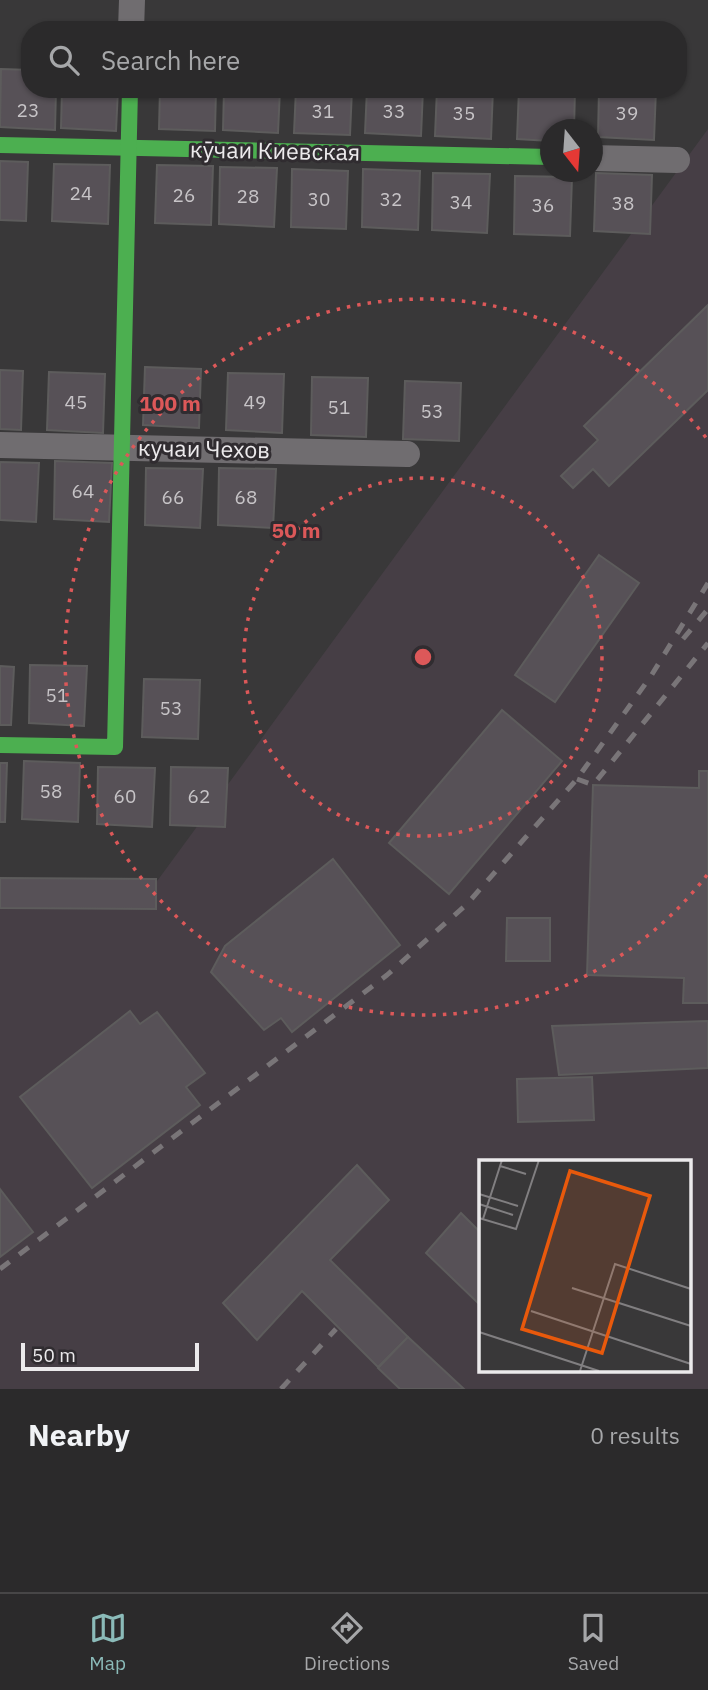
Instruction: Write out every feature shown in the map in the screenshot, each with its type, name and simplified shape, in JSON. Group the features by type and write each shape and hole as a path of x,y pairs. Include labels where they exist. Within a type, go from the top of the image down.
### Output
{"street":[{"path":"131,21 132,0"},
{"path":"0,745 115,747 130,98"},
{"name":"кӯчаи Киевская","path":"0,145 540,158"},
{"path":"603,158 677,160"},
{"name":"кучаи Чехов","path":"0,445 407,454"}],"shaded area":[{"path":"708,129 708,1389 0,1389 0,883 152,888"}],"building":[{"path":"1,69 21,70 21,98 56,98 55,130 0,127"},
{"path":"62,98 118,98 116,131 61,128"},
{"path":"160,98 216,98 215,131 159,129"},
{"path":"224,98 280,98 278,133 223,130"},
{"path":"296,98 352,98 350,135 294,133"},
{"path":"367,98 423,98 421,136 365,133"},
{"path":"437,98 493,98 491,139 435,136"},
{"path":"519,98 575,98 574,119 540,119 540,140 517,139"},
{"path":"599,98 656,98 654,140 603,137 603,119 598,119"},
{"path":"0,161 28,162 26,221 0,220"},
{"path":"54,164 110,165 108,224 52,221"},
{"path":"157,165 213,166 211,225 155,223"},
{"path":"220,167 277,168 274,227 219,224"},
{"path":"292,169 348,171 346,229 291,227"},
{"path":"363,169 420,171 418,230 362,227"},
{"path":"433,173 490,174 487,233 432,230"},
{"path":"603,173 652,175 650,234 594,231 596,182 603,182"},
{"path":"515,176 540,176 540,182 572,182 570,236 514,234"},
{"path":"708,305 708,390 609,486 593,469 573,488 561,476 598,440 584,426"},
{"path":"145,367 201,369 199,428 143,425"},
{"path":"0,370 23,371 21,430 0,429"},
{"path":"49,372 105,374 103,433 47,430"},
{"path":"228,373 284,374 282,433 226,430"},
{"path":"312,377 368,378 366,437 311,435"},
{"path":"405,381 461,383 459,441 403,439"},
{"path":"55,461 112,463 109,522 54,519"},
{"path":"0,462 39,463 36,522 0,520"},
{"path":"146,468 203,469 200,528 145,525"},
{"path":"219,468 276,469 273,528 218,525"},
{"path":"599,555 639,583 555,702 515,675"},
{"path":"30,665 87,666 84,726 29,723"},
{"path":"0,666 14,667 11,725 0,725"},
{"path":"144,679 200,680 198,739 142,737"},
{"path":"502,710 562,761 449,894 389,843"},
{"path":"24,761 80,763 78,822 22,819"},
{"path":"0,763 7,763 5,822 0,822"},
{"path":"98,767 155,768 152,827 97,824"},
{"path":"171,767 228,768 225,827 170,825"},
{"path":"699,771 708,771 708,1003 683,1003 684,978 587,975 593,785 699,788"},
{"path":"333,859 400,945 292,1032 281,1018 264,1030 211,972 225,946"},
{"path":"0,878 156,879 156,909 0,908"},
{"path":"507,918 550,918 550,961 506,961"},
{"path":"130,1011 140,1024 157,1012 205,1073 186,1087 200,1105 92,1188 20,1097"},
{"path":"708,1021 708,1068 559,1075 552,1026"},
{"path":"592,1077 594,1120 518,1122 517,1079"},
{"path":"357,1165 389,1200 330,1260 408,1337 378,1367 302,1291 257,1340 223,1303"},
{"path":"0,1189 33,1232 0,1257"},
{"path":"461,1213 479,1231 479,1304 426,1253"},
{"path":"408,1337 464,1389 400,1389 378,1368"}],"railway":[{"path":"0,1269 387,975 467,904 577,779 651,676 708,583"},
{"path":"683,639 708,609"},
{"path":"577,779 593,785 708,643"},
{"path":"281,1389 336,1329"}],"traffic: fast":[{"path":"0,745 115,747 130,98"},
{"path":"0,145 540,157"}]}
